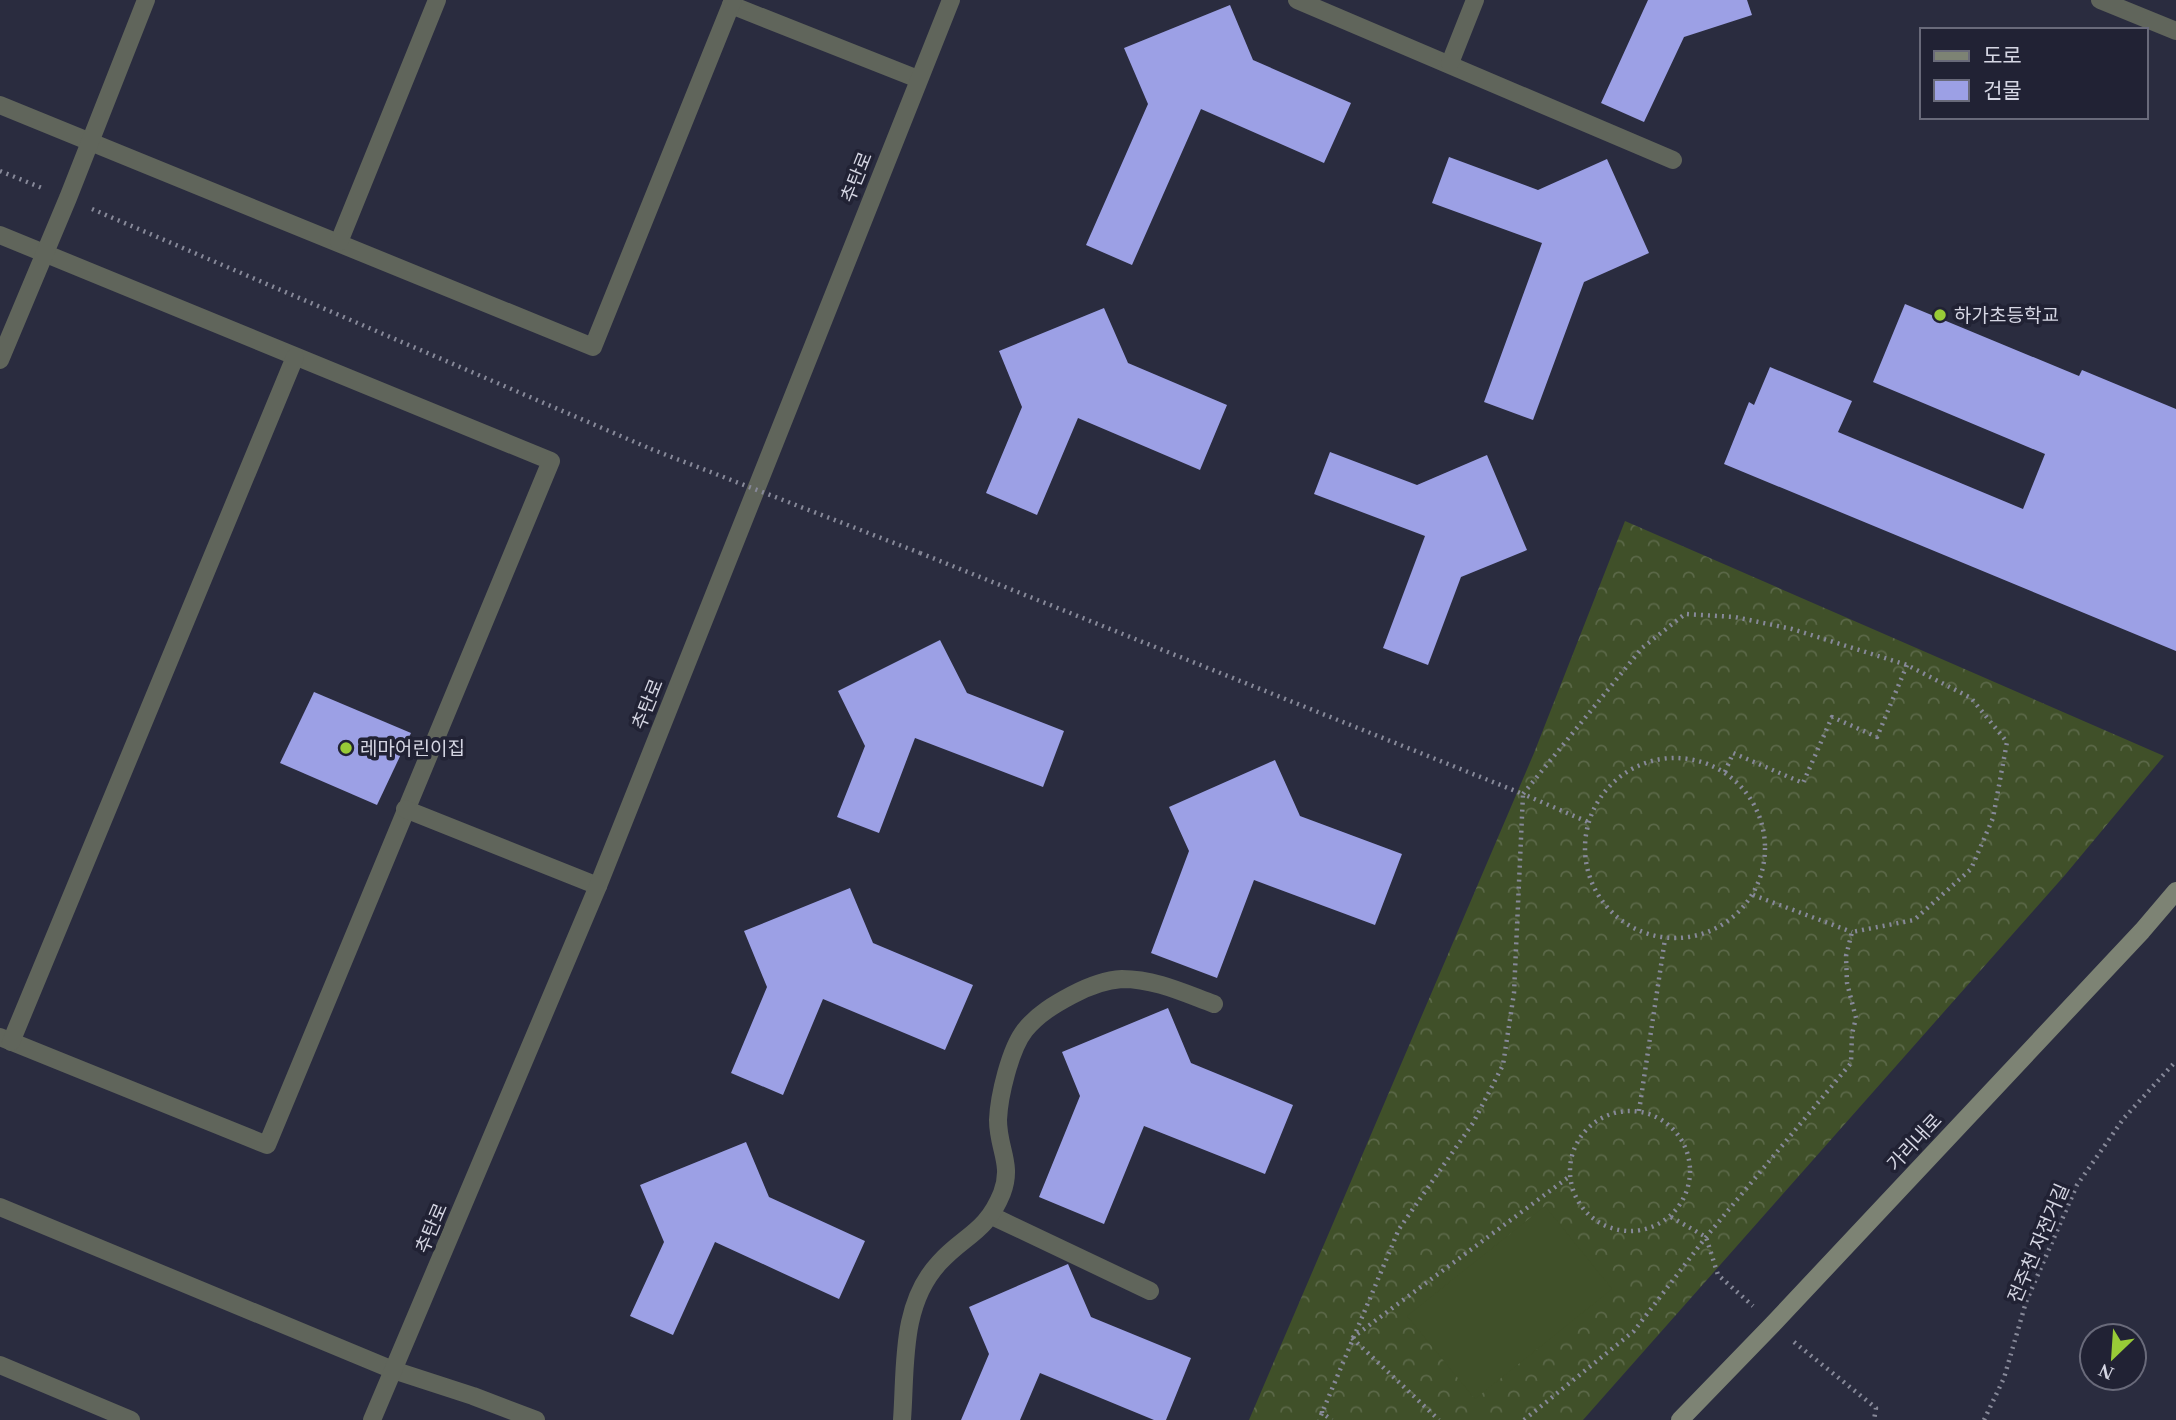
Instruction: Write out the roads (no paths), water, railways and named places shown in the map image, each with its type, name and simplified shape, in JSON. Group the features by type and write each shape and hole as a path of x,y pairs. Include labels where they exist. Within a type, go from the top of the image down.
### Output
{"street":[{"path":"0,360 68,198 146,0"},
{"path":"340,242 437,0"},
{"name":"추탄로","path":"372,1420 598,886 951,0"},
{"path":"1297,0 1673,160"},
{"path":"1450,63 1475,0"},
{"path":"2100,0 2176,30"},
{"path":"0,105 593,347 732,3 918,79"},
{"path":"0,235 551,461 267,1145 6,1040 295,357"},
{"path":"405,808 598,886"},
{"name":"가리내로","path":"1680,1420 2142,931 2176,891"},
{"path":"902,1420 904,1357 920,1289 939,1263 992,1216 1003,1189 1007,1167 998,1121 1004,1078 1024,1031 1048,1008 1088,987 1121,979 1161,983 1214,1004"},
{"path":"0,1207 393,1370 536,1420"},
{"path":"992,1216 1150,1291"},
{"path":"0,1365 131,1420"}],"place":[{"name":"하가초등학교","path":"1940,315"},
{"name":"레마어린이집","path":"346,748"}]}
